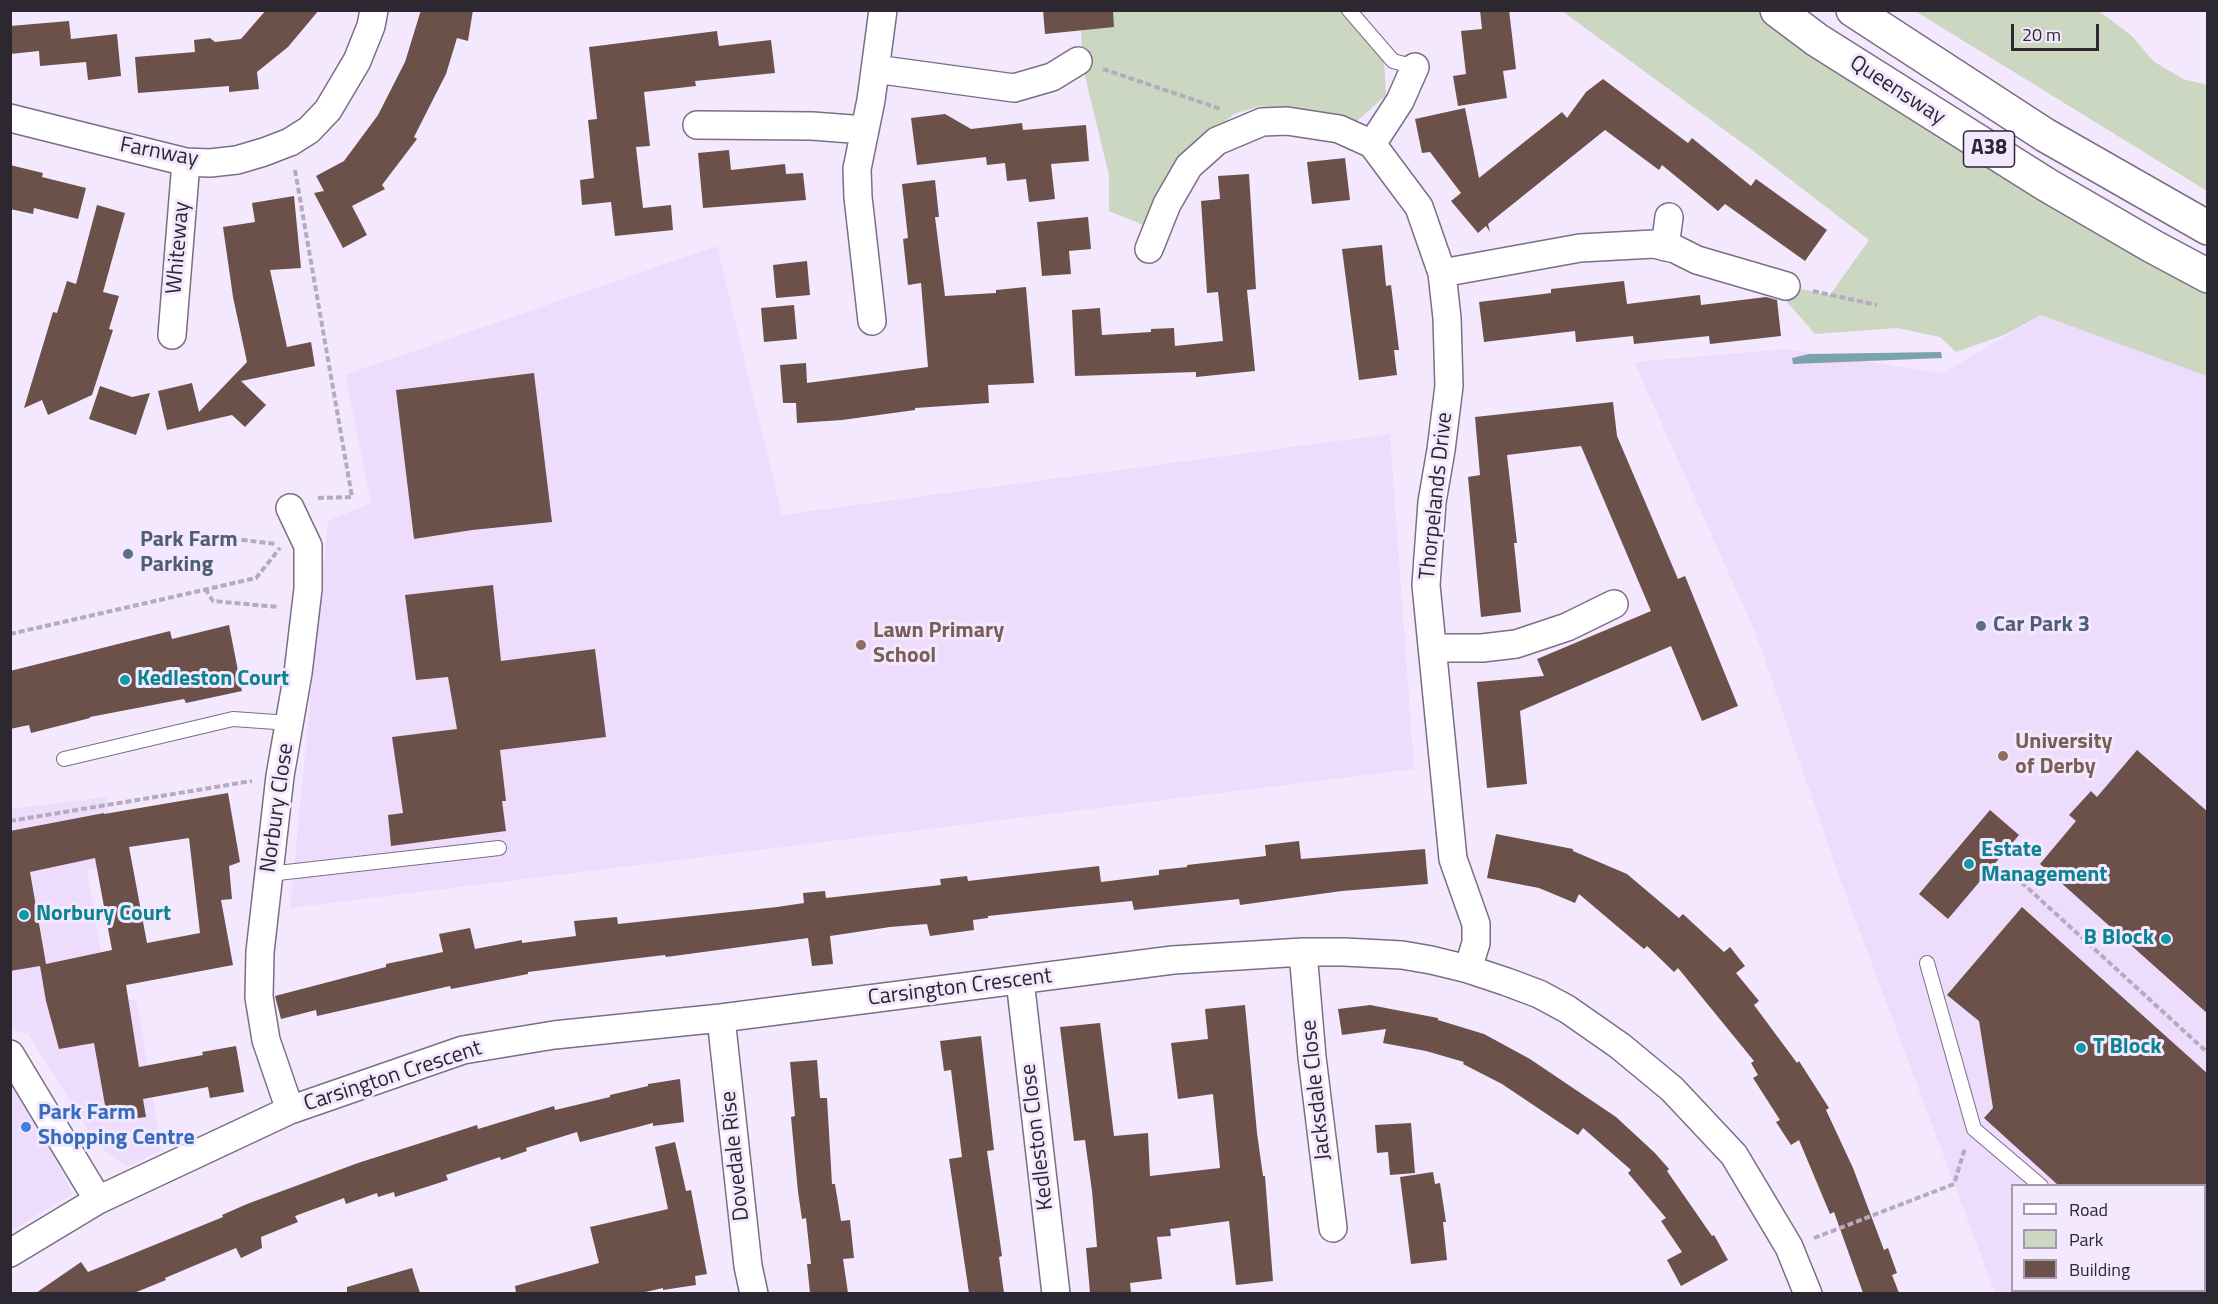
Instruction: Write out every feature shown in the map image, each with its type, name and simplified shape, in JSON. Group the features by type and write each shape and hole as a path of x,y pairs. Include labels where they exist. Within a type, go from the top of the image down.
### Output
{"highway":[{"name":"Queensway","path":"1777,10 1817,40 2047,185 2208,276"},
{"name":"Queensway","path":"1853,10 2045,135 2208,228"}],"street":[{"name":"Farnway","path":"10,118 186,162 210,163 264,152 290,142 309,130 328,110 357,61 371,26 374,10"},
{"path":"872,321 857,169 883,10"},
{"path":"875,69 1014,88 1052,77 1078,61"},
{"path":"1372,144 1400,100 1415,67"},
{"name":"Thorpelands Drive","path":"1149,249 1167,204 1189,166 1217,141 1262,122 1287,121 1339,129 1372,144 1419,207 1442,273 1447,318 1449,386 1432,502 1426,585 1453,859 1476,924 1476,943 1467,969"},
{"path":"697,125 803,126 865,130"},
{"name":"Whiteway","path":"172,335 186,162"},
{"path":"1665,247 1669,217"},
{"path":"1442,273 1580,248 1654,244 1697,260 1786,286"},
{"name":"Norbury Close","path":"290,508 308,546 306,610 280,776 260,952 260,997 266,1040 290,1110"},
{"path":"1434,648 1482,648 1516,644 1567,627 1614,604"},
{"name":"Carsington Crescent","path":"10,1253 98,1200 290,1110 464,1050 554,1035 721,1018 1173,960 1303,952 1402,955 1467,969 1539,994 1567,1009 1620,1046 1672,1089 1734,1155 1789,1247 1808,1293"},
{"name":"Jacksdale Close","path":"1303,952 1312,1057 1333,1228"},
{"name":"Kedleston Close","path":"1020,980 1056,1293"},
{"name":"Dovedale Rise","path":"721,1018 748,1266 754,1293"},
{"path":"10,1054 98,1200"}],"lane":[{"path":"1349,10 1393,61 1415,67"},
{"path":"64,759 233,719 290,723"},
{"path":"269,874 499,848"},
{"path":"1928,963 1974,1129 2040,1184"}],"path":[{"path":"1078,61 1262,122"},
{"path":"290,142 352,497 320,497 290,508"},
{"path":"1786,286 1877,304"},
{"path":"10,634 256,578 282,546 235,539 215,543"},
{"path":"205,589 213,601 306,610"},
{"path":"10,821 280,776"},
{"path":"2007,870 2208,1053"},
{"path":"1789,1247 1954,1184 1966,1144 1974,1151"}],"shaded area":[{"name":"Lawn Primary School","path":"717,246 782,515 1390,434 1414,769 290,908 328,521 371,503 345,375"},
{"name":"University of Derby","path":"2041,315 2207,359 2207,1293 1995,1293 1840,879 1755,632 1634,362 1785,349 1943,373"},
{"path":"1941,352 1942,358 1793,364 1792,358 1809,354"},
{"path":"107,797 116,865 87,871 110,1000 137,1000 161,1150 126,1167 97,1144 28,1034 12,1030 10,1025 10,809"},
{"name":"Park Farm Shopping Centre","path":"10,1060 72,1194 11,1231 10,1231"}],"green space":[{"path":"1080,11 1341,11 1384,60 1386,95 1355,123 1260,106 1234,114 1178,160 1146,226 1109,211 1109,175 1083,68"},
{"path":"1562,11 1759,11 1882,98 2050,202 2207,294 2207,376 2041,315 2004,335 1956,352 1940,337 1897,328 1815,334 1787,302 1786,286 1830,295 1869,240 1756,153"},
{"path":"1915,11 2099,11 2132,36 2153,61 2183,79 2207,85 2207,191"}],"building":[{"path":"266,10 319,10 288,47 257,72 259,89 229,92 229,86 138,93 135,57 195,52 194,40 210,38 215,42 241,39"},
{"path":"421,10 473,10 468,41 457,38 446,74 414,137 417,139 382,185 385,189 352,206 367,235 343,248 314,193 324,191 316,176 344,161 378,115 405,62"},
{"path":"1043,10 1113,10 1114,27 1045,34"},
{"path":"1480,10 1509,10 1516,69 1503,71 1507,98 1458,106 1453,76 1466,74 1461,31 1482,29"},
{"path":"69,21 71,39 117,34 121,76 88,80 86,62 40,66 39,51 10,54 10,26"},
{"path":"717,31 719,46 771,40 775,73 695,81 696,86 644,92 650,146 636,147 643,208 671,205 673,230 615,236 611,202 582,205 580,180 594,178 588,120 597,119 589,47"},
{"path":"1603,79 1688,143 1692,138 1751,186 1756,179 1827,230 1805,261 1725,204 1718,211 1662,165 1659,170 1605,130 1488,224 1490,232 1486,226 1478,233 1451,201 1461,193 1430,152 1422,153 1415,119 1465,108 1479,178 1562,112 1567,118 1586,92"},
{"path":"945,114 971,129 1022,123 1023,130 1086,125 1089,161 1051,164 1055,199 1029,202 1026,179 1007,181 1005,163 987,165 986,157 917,165 911,118"},
{"path":"729,150 731,170 785,164 786,174 803,173 806,200 703,208 698,153"},
{"path":"1345,158 1350,200 1312,204 1307,162"},
{"path":"10,165 43,173 42,177 86,188 78,219 34,208 33,214 10,209"},
{"path":"1249,174 1256,289 1247,290 1255,371 1196,377 1196,372 1075,376 1072,310 1100,308 1102,335 1174,328 1175,346 1223,341 1218,292 1207,293 1201,201 1220,199 1218,176"},
{"path":"935,180 939,217 935,217 945,296 996,293 996,290 1026,287 1034,383 988,385 989,403 915,408 915,410 842,420 797,423 796,403 783,403 780,365 806,363 807,383 928,367 921,283 908,285 903,239 908,238 902,184"},
{"path":"294,196 301,268 270,270 287,347 311,342 315,366 241,381 266,405 245,427 232,415 167,430 158,391 192,383 199,412 247,362 233,297 223,227 255,222 252,203"},
{"path":"97,205 125,213 103,292 119,296 109,329 113,330 92,395 48,415 42,400 24,408 53,312 57,313 67,281 76,284"},
{"path":"1088,217 1091,249 1069,251 1071,274 1042,276 1037,222"},
{"path":"1382,245 1386,286 1391,285 1399,350 1394,350 1397,375 1359,380 1342,249"},
{"path":"807,261 810,295 776,298 773,265"},
{"path":"1624,281 1627,304 1700,295 1701,305 1766,297 1777,300 1781,336 1710,344 1709,336 1634,344 1633,336 1576,342 1575,331 1484,342 1479,302 1551,293 1551,289"},
{"path":"794,305 797,339 764,342 761,308"},
{"path":"534,373 552,522 472,530 414,539 396,390"},
{"path":"100,386 132,397 150,393 136,435 89,419"},
{"path":"1613,402 1617,436 1678,579 1685,576 1738,706 1702,721 1671,646 1520,711 1527,784 1487,788 1477,682 1544,676 1537,659 1651,611 1581,446 1507,455 1517,543 1514,543 1521,612 1481,617 1468,477 1480,475 1475,417"},
{"path":"493,585 501,661 595,649 606,737 500,750 506,801 502,801 506,831 391,846 388,815 403,813 392,737 457,729 448,677 416,680 405,595"},
{"name":"Kedleston Court","path":"229,625 242,691 186,703 184,699 90,717 31,733 29,725 10,729 10,671 170,631 172,639"},
{"name":"B Block","path":"2137,750 2208,812 2208,1014 2040,864 2076,821 2069,815 2091,791 2097,797"},
{"path":"228,793 240,862 229,866 232,899 221,900 233,965 126,985 139,1067 203,1055 202,1052 236,1046 244,1092 210,1098 208,1087 143,1099 146,1117 108,1122 94,1043 59,1049 46,1001 40,966 10,971 10,831","holes":["189,838 200,933 147,943 129,847","95,858 112,950 46,964 30,872"]},
{"name":"Estate Management","path":"1990,810 2019,835 1948,919 1919,894"},
{"path":"1496,834 1573,849 1573,851 1627,874 1679,918 1683,914 1724,952 1730,947 1745,966 1736,973 1759,1001 1754,1005 1797,1063 1799,1061 1829,1108 1826,1110 1853,1168 1884,1250 1888,1248 1897,1273 1892,1275 1899,1293 1863,1293 1834,1212 1830,1214 1799,1140 1791,1145 1776,1122 1780,1120 1753,1078 1758,1075 1751,1063 1754,1061 1678,968 1674,972 1647,946 1644,949 1579,894 1575,903 1539,888 1487,878"},
{"path":"1299,841 1301,859 1425,849 1428,884 1342,891 1240,905 1239,899 1134,910 1132,901 1070,907 988,916 988,918 973,920 974,930 930,936 927,924 890,927 830,936 833,964 812,966 808,938 528,972 528,974 451,989 450,986 317,1016 316,1010 281,1019 275,996 386,967 386,964 443,952 439,934 470,928 475,949 522,940 522,943 576,936 574,921 617,917 618,924 777,907 804,903 803,893 825,891 826,898 941,885 940,879 967,876 968,881 1099,866 1101,882 1159,875 1159,870 1187,867 1187,865 1266,856 1265,845"},
{"name":"T Block","path":"2022,907 2208,1074 2208,1185 2057,1184 1984,1118 1993,1108 1979,1021 1947,995"},
{"path":"1245,1005 1257,1133 1263,1176 1265,1176 1273,1281 1236,1285 1229,1221 1170,1229 1171,1236 1157,1237 1162,1279 1130,1283 1131,1293 1090,1293 1086,1248 1097,1247 1092,1191 1085,1140 1074,1141 1060,1027 1100,1023 1114,1136 1148,1133 1150,1176 1220,1168 1213,1094 1178,1099 1171,1043 1208,1039 1205,1009"},
{"path":"1370,1005 1438,1018 1438,1020 1484,1034 1530,1059 1616,1117 1669,1169 1667,1171 1712,1236 1714,1235 1728,1260 1681,1286 1667,1260 1682,1252 1661,1221 1666,1218 1628,1173 1631,1170 1583,1128 1578,1135 1502,1084 1463,1064 1464,1062 1426,1051 1383,1043 1386,1029 1342,1035 1338,1009"},
{"path":"981,1036 994,1150 987,1151 1002,1256 999,1257 1004,1293 969,1293 949,1159 962,1157 951,1070 944,1071 940,1041"},
{"path":"817,1060 820,1098 827,1098 832,1184 835,1184 841,1221 850,1220 854,1258 843,1259 848,1293 810,1293 807,1264 811,1264 806,1218 802,1219 798,1192 791,1117 795,1116 790,1062"},
{"path":"680,1079 684,1122 653,1126 653,1123 580,1142 577,1132 526,1148 527,1151 501,1160 500,1157 446,1175 448,1180 395,1197 394,1192 378,1197 377,1193 346,1204 344,1198 295,1216 298,1222 261,1237 262,1248 241,1258 236,1248 134,1293 36,1293 81,1262 88,1272 223,1217 222,1215 247,1204 358,1163 477,1125 478,1129 554,1106 555,1110 610,1097 610,1095 648,1086 648,1084"},
{"path":"1411,1123 1415,1173 1390,1175 1388,1152 1377,1153 1375,1125"},
{"path":"675,1142 686,1191 691,1190 707,1274 695,1276 696,1285 641,1293 516,1293 515,1286 599,1263 590,1227 668,1209 655,1147"},
{"path":"1433,1172 1435,1184 1440,1183 1446,1222 1443,1222 1447,1260 1411,1264 1400,1177"},
{"path":"412,1268 420,1293 347,1293 347,1287"}],"place":[{"name":"Park Farm Parking","path":"128,554"},
{"name":"Car Park 3","path":"1981,626"},
{"name":"Lawn Primary School","path":"861,645"},
{"name":"Kedleston Court","path":"125,680"},
{"name":"University of Derby","path":"2003,756"},
{"name":"Estate Management","path":"1969,864"},
{"name":"Norbury Court","path":"24,915"},
{"name":"B Block","path":"2166,939"},
{"name":"T Block","path":"2081,1048"},
{"name":"Park Farm Shopping Centre","path":"26,1127"}]}
